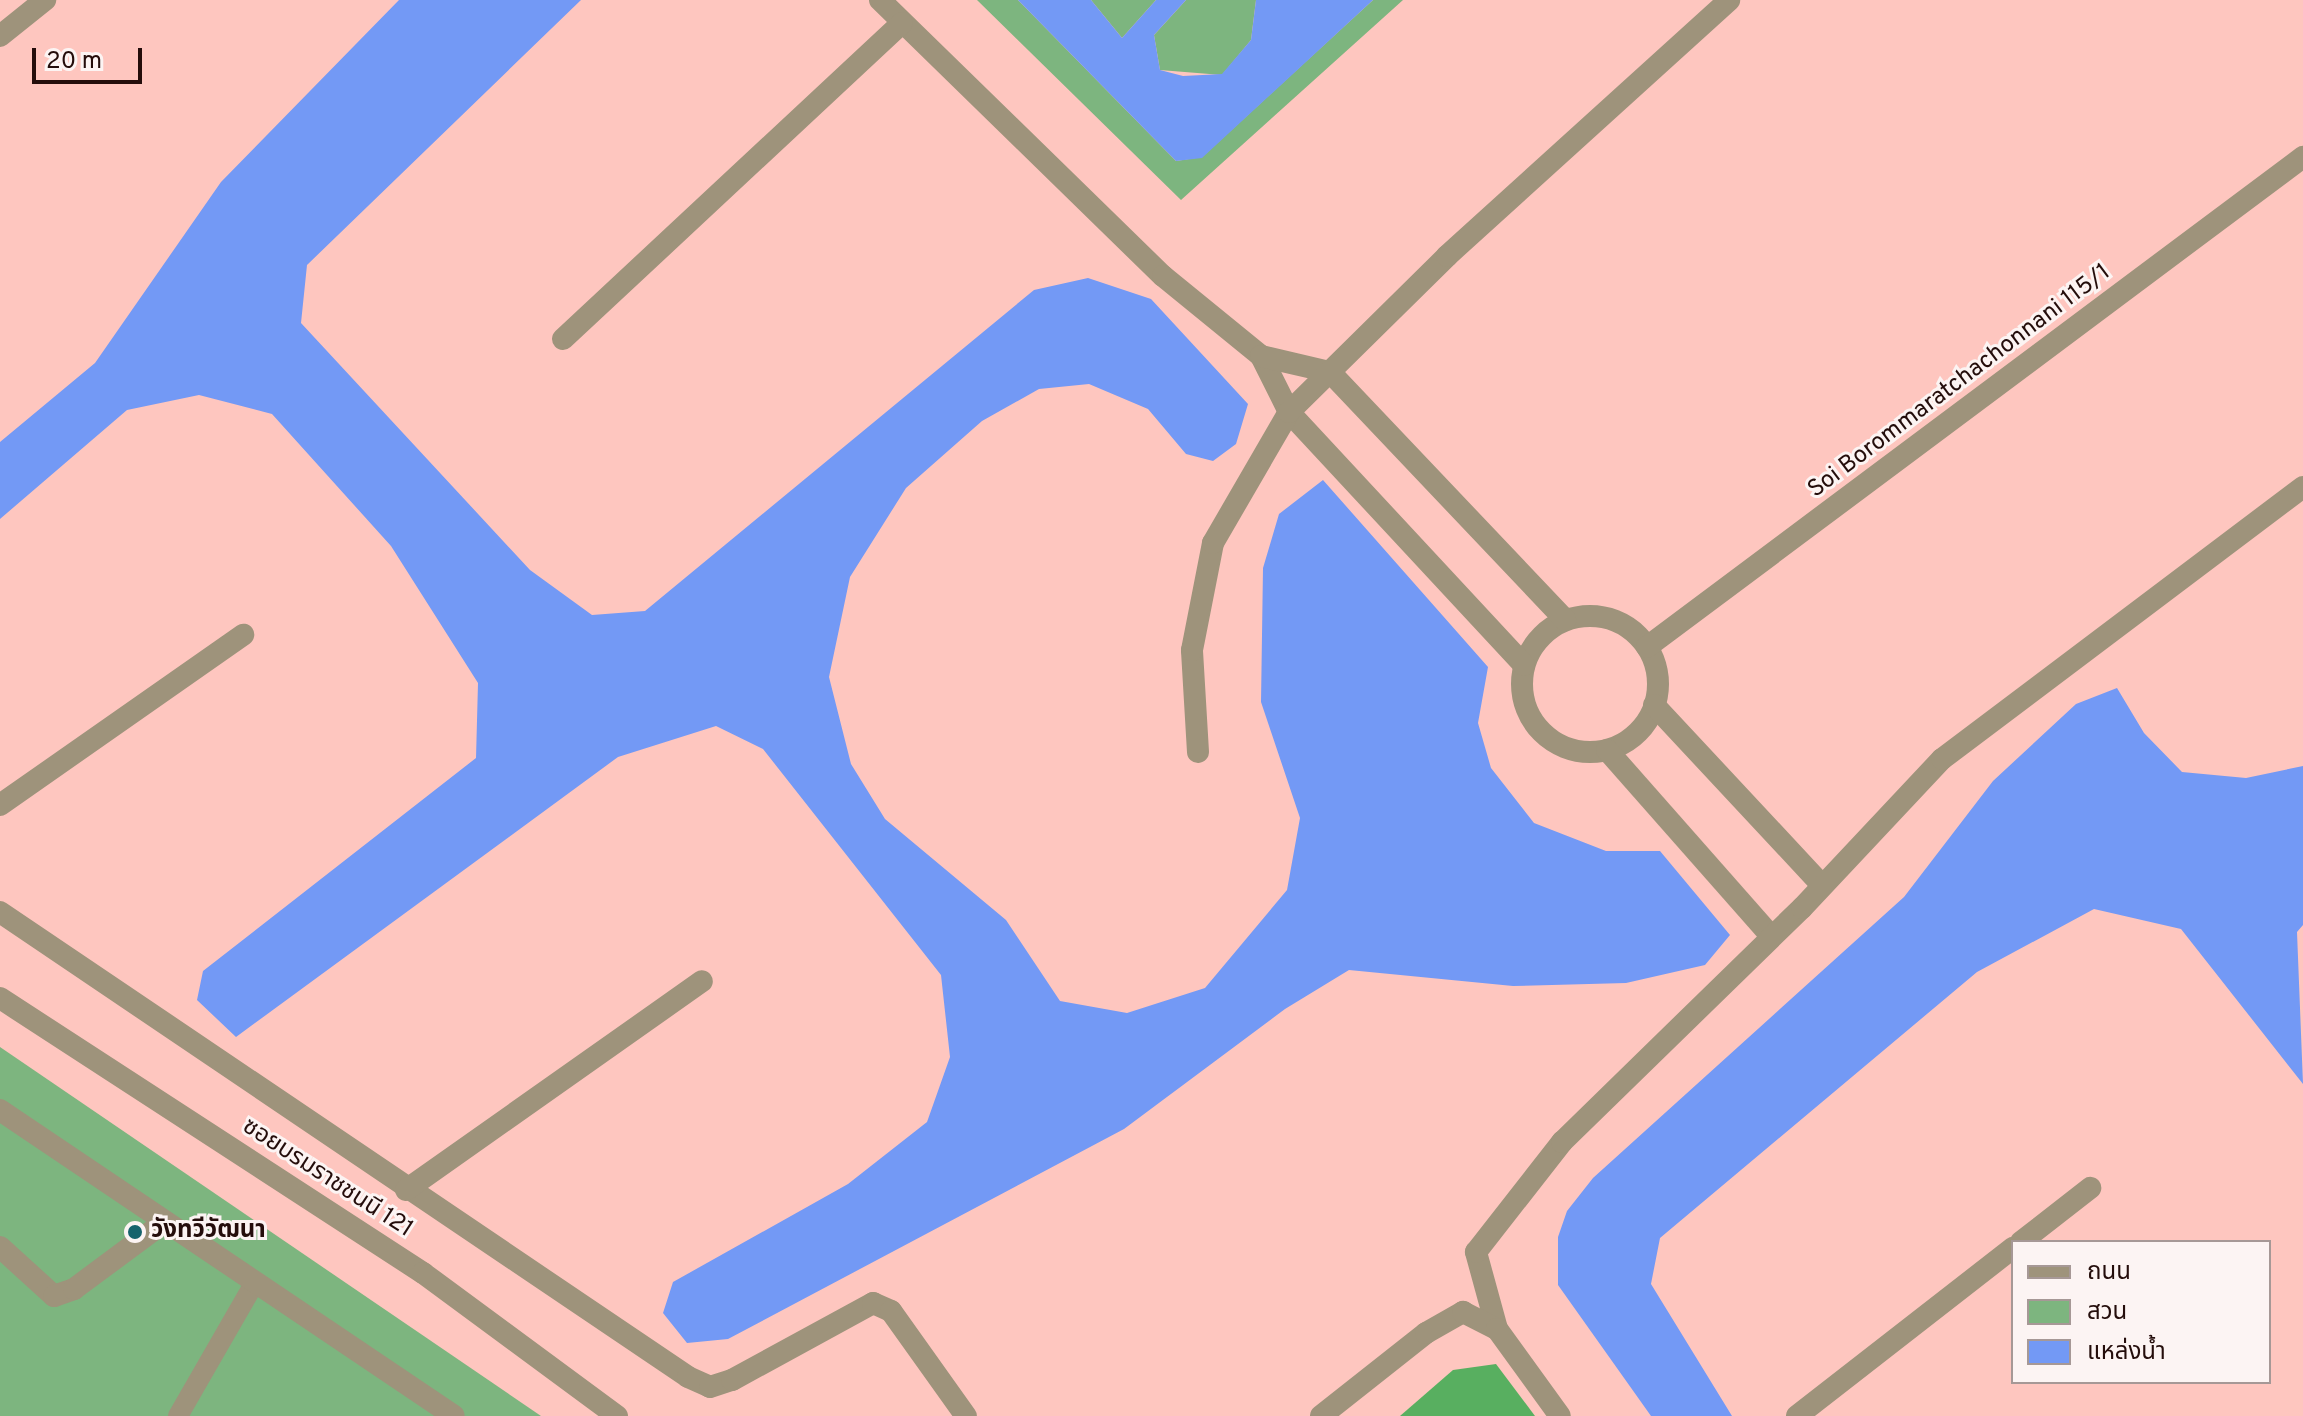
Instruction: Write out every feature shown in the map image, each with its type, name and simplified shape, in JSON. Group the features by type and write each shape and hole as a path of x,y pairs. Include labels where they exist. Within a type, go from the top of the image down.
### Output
{"street":[{"path":"0,36 45,0"},
{"path":"880,0 1163,276 1261,356 1289,412 1524,665"},
{"path":"1198,752 1192,650 1213,543 1289,412 1729,0"},
{"path":"563,339 902,23"},
{"name":"Soi Borommaratchachonnani 115/1","path":"1647,647 2303,157"},
{"path":"1261,356 1330,372 1565,620"},
{"path":"1560,1416 1497,1329 1476,1252 1562,1142 1822,885 1942,759 2303,487"},
{"path":"1602,617 1635,633 1647,647 1658,685 1654,705 1636,733 1607,750 1566,749 1548,739 1524,706 1524,665 1547,631 1565,620 1602,617"},
{"path":"0,805 243,635"},
{"path":"1654,705 1822,885"},
{"path":"1607,750 1771,936"},
{"path":"0,912 406,1190 710,1387 873,1303 891,1311 966,1416"},
{"path":"406,1190 702,981"},
{"name":"ซอยบรมราชชนนี 121","path":"0,998 423,1273 617,1416"},
{"path":"1,1114 454,1416"},
{"path":"2024,1240 2090,1188"},
{"path":"0,1247 54,1296 74,1289 163,1223"},
{"path":"1797,1416 2011,1250"},
{"path":"1321,1416 1426,1333 1463,1312 1497,1329"}],"lane":[{"path":"178,1416 254,1284"}],"green space":[{"path":"977,0 1018,0 1176,161 1202,157 1373,0 1403,0 1181,200"},
{"path":"1091,0 1156,0 1122,38"},
{"path":"1186,0 1256,0 1251,40 1222,75 1160,70 1154,35"},
{"name":"วังทวีวัฒนา","path":"0,1047 541,1416 0,1416"},
{"path":"1496,1364 1535,1416 1400,1416 1453,1370"}],"water":[{"path":"399,0 581,0 307,265 301,323 530,570 592,615 645,611 1034,290 1088,278 1151,299 1248,404 1236,444 1213,461 1186,454 1148,409 1089,384 1039,389 982,421 906,488 850,577 829,677 851,764 885,819 1006,920 1060,1001 1127,1013 1205,988 1287,890 1300,818 1261,702 1263,568 1279,514 1323,480 1488,667 1478,723 1491,768 1534,823 1606,851 1660,851 1730,935 1705,965 1626,983 1513,986 1349,970 1285,1009 1124,1129 728,1339 687,1343 663,1313 673,1282 848,1184 927,1122 950,1057 941,975 763,749 716,726 618,757 236,1037 197,1000 203,971 476,758 478,683 391,546 272,414 199,395 127,410 0,519 0,442 95,363 221,182"},
{"path":"1018,0 1091,0 1122,38 1156,0 1186,0 1154,35 1160,70 1183,76 1222,74 1251,40 1256,0 1373,0 1202,158 1176,161"},
{"path":"2117,688 2144,733 2182,772 2246,778 2303,766 2303,925 2297,932 2303,1084 2181,929 2094,909 1977,972 1660,1238 1651,1284 1732,1416 1651,1416 1558,1285 1558,1237 1567,1211 1593,1178 1904,897 1993,781 2076,704"}],"place":[{"name":"วังทวีวัฒนา","path":"135,1232"}]}
